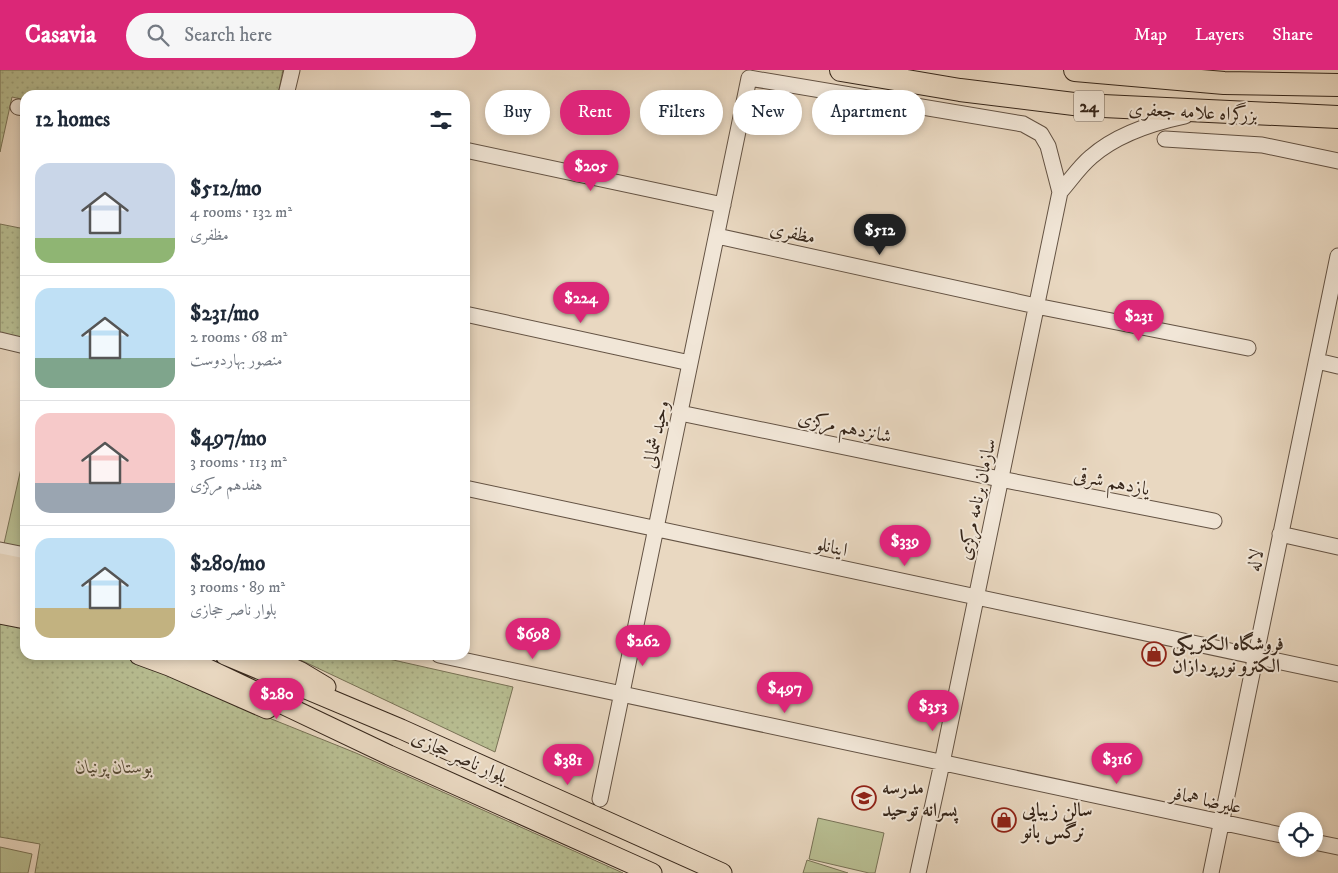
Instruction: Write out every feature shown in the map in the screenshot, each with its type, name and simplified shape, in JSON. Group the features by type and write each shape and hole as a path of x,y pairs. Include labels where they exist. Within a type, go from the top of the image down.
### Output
{"highway":[{"name":"بزرگراه علامه جعفری","path":"841,70 960,90 1082,106 1338,117"},
{"name":"بزرگراه علامه جعفری","path":"1075,70 1224,83 1338,85"}],"main road":[{"path":"0,563 20,567"},
{"path":"0,580 20,584"},
{"path":"0,597 20,601"},
{"path":"0,614 20,618"},
{"path":"151,660 296,722 389,755"},
{"name":"بلوار ناصر حجازی","path":"189,660 389,755 652,873"},
{"name":"بلوار ناصر حجازی","path":"237,660 401,729 722,873"},
{"path":"275,660 300,672 401,729"}],"street":[{"path":"287,90 292,70"},
{"path":"1170,70 1224,83"},
{"name":"وحید شمالی","path":"600,799 749,78 1023,124 1041,134 1048,146 1060,192"},
{"path":"1060,192 1089,158 1118,139 1138,129 1166,120 1205,112"},
{"path":"1165,139 1262,144 1338,161"},
{"path":"470,151 723,205"},
{"name":"سازمان برنامه مرکزی","path":"918,873 1060,192"},
{"name":"مظفری","path":"717,236 1036,306 1248,348"},
{"name":"لاله","path":"1211,873 1338,256"},
{"path":"470,315 690,363"},
{"path":"0,340 20,345"},
{"path":"1317,361 1338,366"},
{"name":"شانزدهم مرکزی","path":"680,412 1001,479"},
{"name":"یازدهم شرقی","path":"1001,479 1214,521"},
{"name":"اینانلو","path":"470,489 1338,674"},
{"path":"1280,534 1338,547"},
{"path":"0,550 20,554"},
{"name":"علیرضا همافر","path":"462,660 1278,834"},
{"path":"1323,844 1338,847"}],"green space":[{"path":"0,70 283,70 279,90 20,90 20,99 12,97 0,152"},
{"path":"0,224 20,228 20,338 0,333"},
{"path":"20,473 20,552 3,548"},
{"name":"بوستان پرنیان","path":"0,619 20,623 20,660 136,660 269,718 356,753 623,873 35,873 40,844 0,837"},
{"path":"301,660 393,660 513,687 495,752"},
{"path":"818,818 884,833 875,873 809,859"},
{"path":"0,847 32,854 28,873 0,873"},
{"path":"807,860 848,873 803,873"}],"place":[{"name":"فروشگاه الکتریکی الکترو نورپردازان","path":"1154,654"},
{"name":"مدرسه پسرانه توحید","path":"864,798"},
{"name":"سالن زیبایی نرگس بانو","path":"1004,820"}]}
